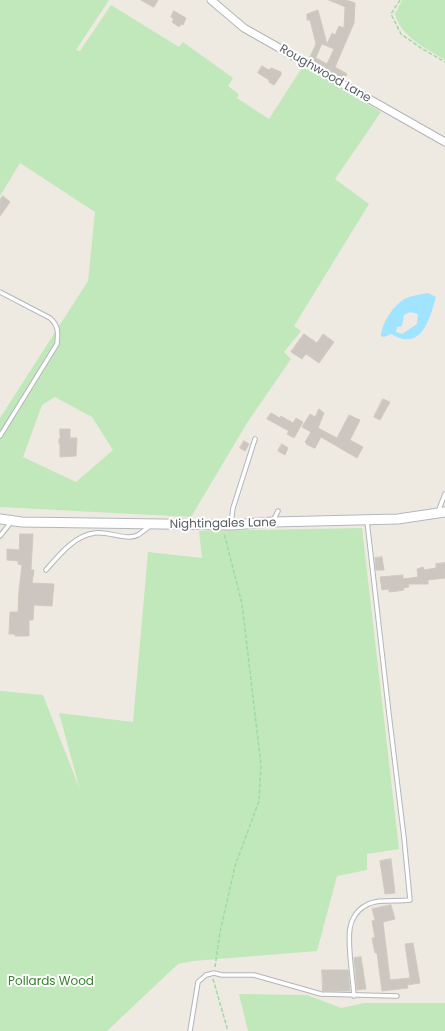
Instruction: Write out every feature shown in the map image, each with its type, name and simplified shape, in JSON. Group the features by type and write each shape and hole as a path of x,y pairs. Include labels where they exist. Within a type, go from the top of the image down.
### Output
{"main road":[{"name":"Nightingales Lane","path":"0,519 22,522 227,528 273,522 367,521 398,519 441,512"}],"street":[{"name":"Roughwood Lane","path":"211,0 244,28 445,142"}],"lane":[{"path":"0,292 50,318 56,323 58,332 57,344 0,436"},
{"path":"227,528 255,440"},
{"path":"441,512 445,494"},
{"path":"273,522 278,511"},
{"path":"0,536 13,521"},
{"path":"354,996 349,939 350,927 355,915 365,906 378,902 410,900 367,521"},
{"path":"46,570 61,553 76,541 87,535 98,532 131,537 138,535 152,525"},
{"path":"190,1031 198,982 206,975 214,973 222,975 254,975 321,994 397,996"}],"path":[{"path":"400,0 391,14 401,34 445,62"},
{"path":"227,528 242,604 261,765 259,801 236,866 220,932 213,981 228,1031"}],"green space":[{"path":"0,0 109,0 76,50 80,51 111,5 179,47 183,42 233,78 228,86 239,94 237,98 269,119 303,66 381,112 335,179 369,204 294,326 301,331 284,352 291,359 247,423 191,517 0,507 0,418 88,281 95,212 20,163 0,196","holes":["55,397 92,417 113,450 76,482 23,457 42,405"]},
{"path":"402,0 445,0 445,60 415,41 403,29 395,14"},
{"name":"Pollards Wood","path":"362,528 399,849 367,854 367,870 337,876 317,951 193,961 178,964 107,1031 0,1031 0,691 43,695 80,790 59,713 133,722 148,552 202,558 199,531"},
{"path":"239,994 307,995 341,1008 365,1003 445,1003 445,1031 248,1031"}],"water":[{"path":"428,293 436,297 426,326 422,332 411,339 398,338 391,334 384,337 381,336 386,319 399,303 409,297","holes":["410,312 418,314 417,324 402,334 396,332 397,327 402,326 404,315"]}],"building":[{"path":"141,0 158,0 154,7"},
{"path":"329,0 346,0 355,3 354,23 335,67 347,74 344,79 309,59 316,44 310,20 307,20 307,14 318,10 327,44 332,33 335,35 339,26 344,28 345,7","holes":["322,44 334,49 327,64 316,58"]},
{"path":"174,11 186,18 183,25 181,24 179,27 172,22 174,19 171,17"},
{"path":"262,66 269,70 271,68 281,72 281,75 274,85 258,73"},
{"path":"3,196 10,202 0,216 0,200"},
{"path":"304,334 317,343 323,334 334,342 319,363 306,354 302,359 291,352"},
{"path":"383,399 390,402 380,420 374,417"},
{"path":"319,409 324,413 318,428 337,438 349,415 360,420 350,440 363,447 357,458 321,437 315,448 306,444 305,442 311,432 302,427 310,414 315,417"},
{"path":"271,413 280,418 281,416 293,423 296,418 303,422 294,438 287,434 289,431 267,419"},
{"path":"60,429 70,429 70,438 77,438 76,456 60,457"},
{"path":"244,441 249,444 245,451 240,448"},
{"path":"282,444 288,448 285,455 278,451"},
{"path":"20,534 33,534 31,570 34,570 32,583 54,584 52,606 34,605 33,620 29,620 29,636 15,636 15,634 9,634 10,612 18,612 22,565 18,564 18,561 7,560 7,549 19,550"},
{"path":"382,557 384,570 376,570 375,558"},
{"path":"445,563 445,578 428,580 428,584 408,584 409,587 403,588 404,590 389,592 389,589 382,590 380,577 403,575 403,579 418,577 417,569 423,567 424,570 436,568 436,564"},
{"path":"391,859 395,893 385,894 380,861"},
{"path":"391,905 395,919 383,922 390,980 410,978 405,944 413,943 420,983 407,985 408,988 382,991 377,953 375,953 372,938 375,938 372,921 375,920 372,909"},
{"path":"361,957 366,989 357,990 354,958"},
{"path":"322,970 348,970 350,991 323,991"}]}
